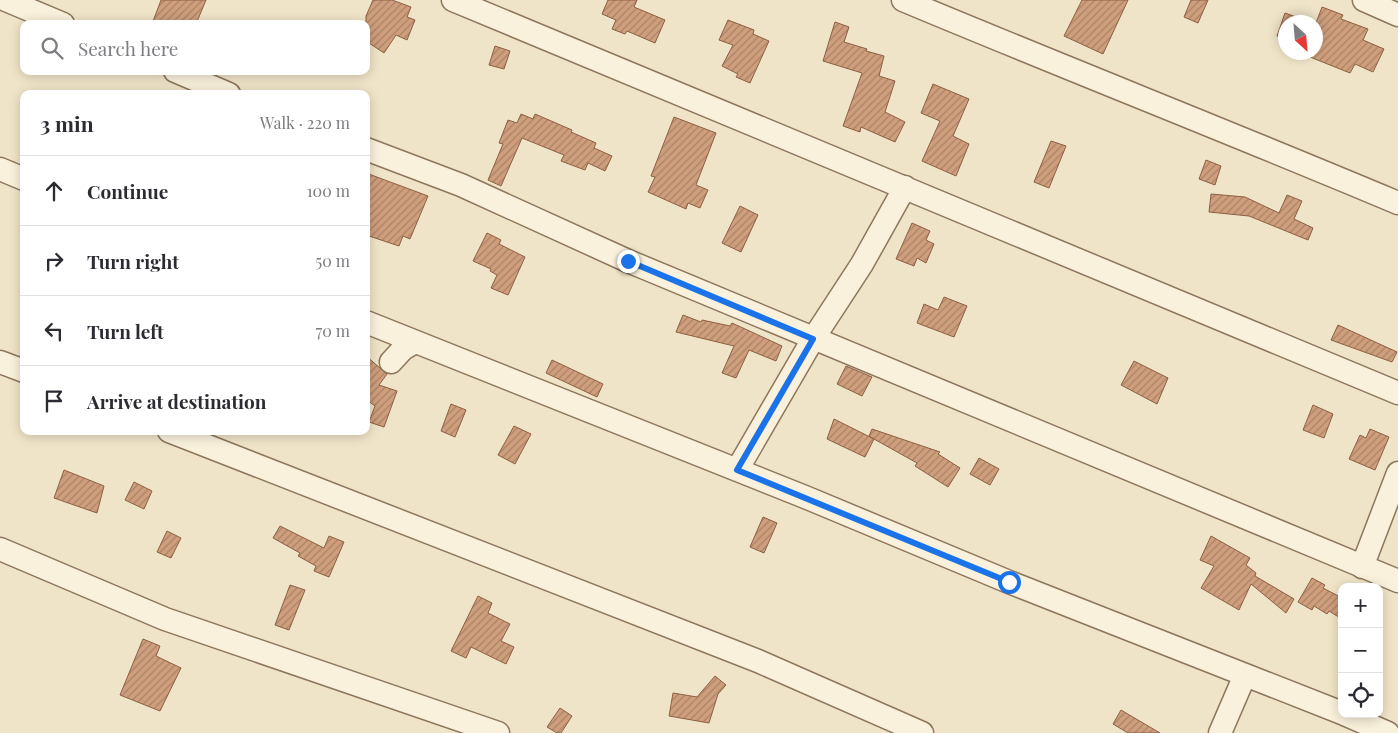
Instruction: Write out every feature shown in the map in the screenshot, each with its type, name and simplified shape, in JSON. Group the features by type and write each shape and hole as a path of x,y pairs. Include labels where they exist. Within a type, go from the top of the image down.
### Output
{"street":[{"path":"6,0 54,20"},
{"path":"453,0 1398,394"},
{"path":"903,0 1398,203"},
{"path":"1364,0 1394,9"},
{"path":"184,75 220,90"},
{"path":"370,150 461,184 628,261 1398,581"},
{"path":"0,169 20,177"},
{"path":"737,470 813,339 862,264 905,187"},
{"path":"370,324 737,470 1009,582 1338,712"},
{"path":"391,362 403,349 415,342"},
{"path":"0,362 20,370"},
{"path":"179,435 758,661 922,733"},
{"path":"1362,567 1398,473"},
{"path":"0,549 165,619 484,731"},
{"path":"1220,733 1246,676"},
{"path":"1352,718 1388,733"}],"building":[{"path":"161,0 206,0 198,20 154,20"},
{"path":"373,0 392,0 411,7 407,17 415,20 407,40 396,35 384,53 370,44 370,20 366,20"},
{"path":"608,0 637,0 634,7 665,20 655,43 627,31 625,34 612,29 616,20 602,14"},
{"path":"1082,0 1128,0 1103,54 1064,36"},
{"path":"1191,0 1208,0 1198,23 1184,17"},
{"path":"1322,7 1343,15 1341,19 1368,29 1363,40 1384,49 1373,72 1355,64 1350,73 1318,60 1323,60 1323,15 1319,15"},
{"path":"728,20 754,30 753,34 769,41 750,83 736,77 738,74 722,66 733,45 719,40"},
{"path":"835,22 849,27 844,42 884,56 879,76 895,81 885,112 905,122 895,142 861,127 860,132 843,126 862,73 823,61"},
{"path":"495,46 510,51 504,69 489,65"},
{"path":"933,84 969,99 953,136 969,144 956,176 922,161 940,121 921,113"},
{"path":"521,114 533,119 535,114 596,143 594,148 612,156 605,171 588,163 585,170 561,161 564,155 522,138 501,186 488,180 503,144 499,143 508,120 517,123"},
{"path":"674,117 716,133 696,185 708,190 700,208 688,203 686,209 648,192 655,177 651,176"},
{"path":"1051,141 1066,146 1049,188 1034,182"},
{"path":"1206,160 1221,166 1215,185 1199,179"},
{"path":"370,174 428,196 410,239 403,236 399,246 370,236"},
{"path":"1211,194 1245,197 1279,213 1287,195 1302,201 1294,219 1313,228 1308,240 1249,216 1209,212"},
{"path":"740,206 758,215 741,252 722,243"},
{"path":"912,223 930,231 926,240 934,244 926,263 917,258 914,266 896,259"},
{"path":"487,233 501,240 499,244 525,257 508,295 491,288 497,275 490,271 491,269 473,261"},
{"path":"944,297 967,306 954,337 917,323 924,304 938,310"},
{"path":"683,315 701,322 702,320 730,326 732,323 782,346 776,361 749,350 736,378 722,373 734,346 676,332"},
{"path":"1338,325 1397,352 1392,362 1331,340"},
{"path":"370,359 387,374 379,385 397,391 384,427 370,422 375,406 370,402"},
{"path":"552,360 603,384 597,397 546,373"},
{"path":"1134,361 1168,378 1157,404 1121,385"},
{"path":"846,366 872,377 862,396 837,384"},
{"path":"451,404 466,410 455,437 441,431"},
{"path":"1313,405 1333,414 1324,438 1303,430"},
{"path":"834,419 874,439 865,457 827,439"},
{"path":"514,426 531,434 515,464 498,455"},
{"path":"872,429 940,452 938,454 960,468 948,487 915,466 917,463 869,436"},
{"path":"1370,429 1389,437 1375,470 1349,459 1360,435 1366,438"},
{"path":"979,458 999,469 990,485 970,474"},
{"path":"64,470 104,486 97,513 54,498"},
{"path":"134,482 152,491 144,509 125,500"},
{"path":"763,517 777,523 764,553 750,547"},
{"path":"280,526 324,548 329,536 344,542 329,577 314,571 316,566 298,556 300,553 273,538"},
{"path":"167,531 181,538 171,558 157,552"},
{"path":"1211,536 1250,558 1246,565 1256,573 1255,576 1294,599 1286,613 1251,584 1239,610 1201,588 1214,566 1200,560"},
{"path":"1312,578 1325,585 1323,588 1338,596 1338,617 1329,611 1327,614 1314,606 1312,610 1298,602"},
{"path":"290,585 305,590 289,630 275,625"},
{"path":"478,596 492,603 488,613 510,624 501,641 514,647 506,664 471,647 466,658 451,651"},
{"path":"143,639 160,646 156,656 181,668 160,711 120,695"},
{"path":"715,676 726,685 718,694 709,723 669,716 673,693 697,697"},
{"path":"560,708 572,716 561,733 557,733 547,727"},
{"path":"1121,710 1160,733 1128,733 1113,724"}],"route":[{"path":"628,261 813,339 737,470 1009,582"}]}
